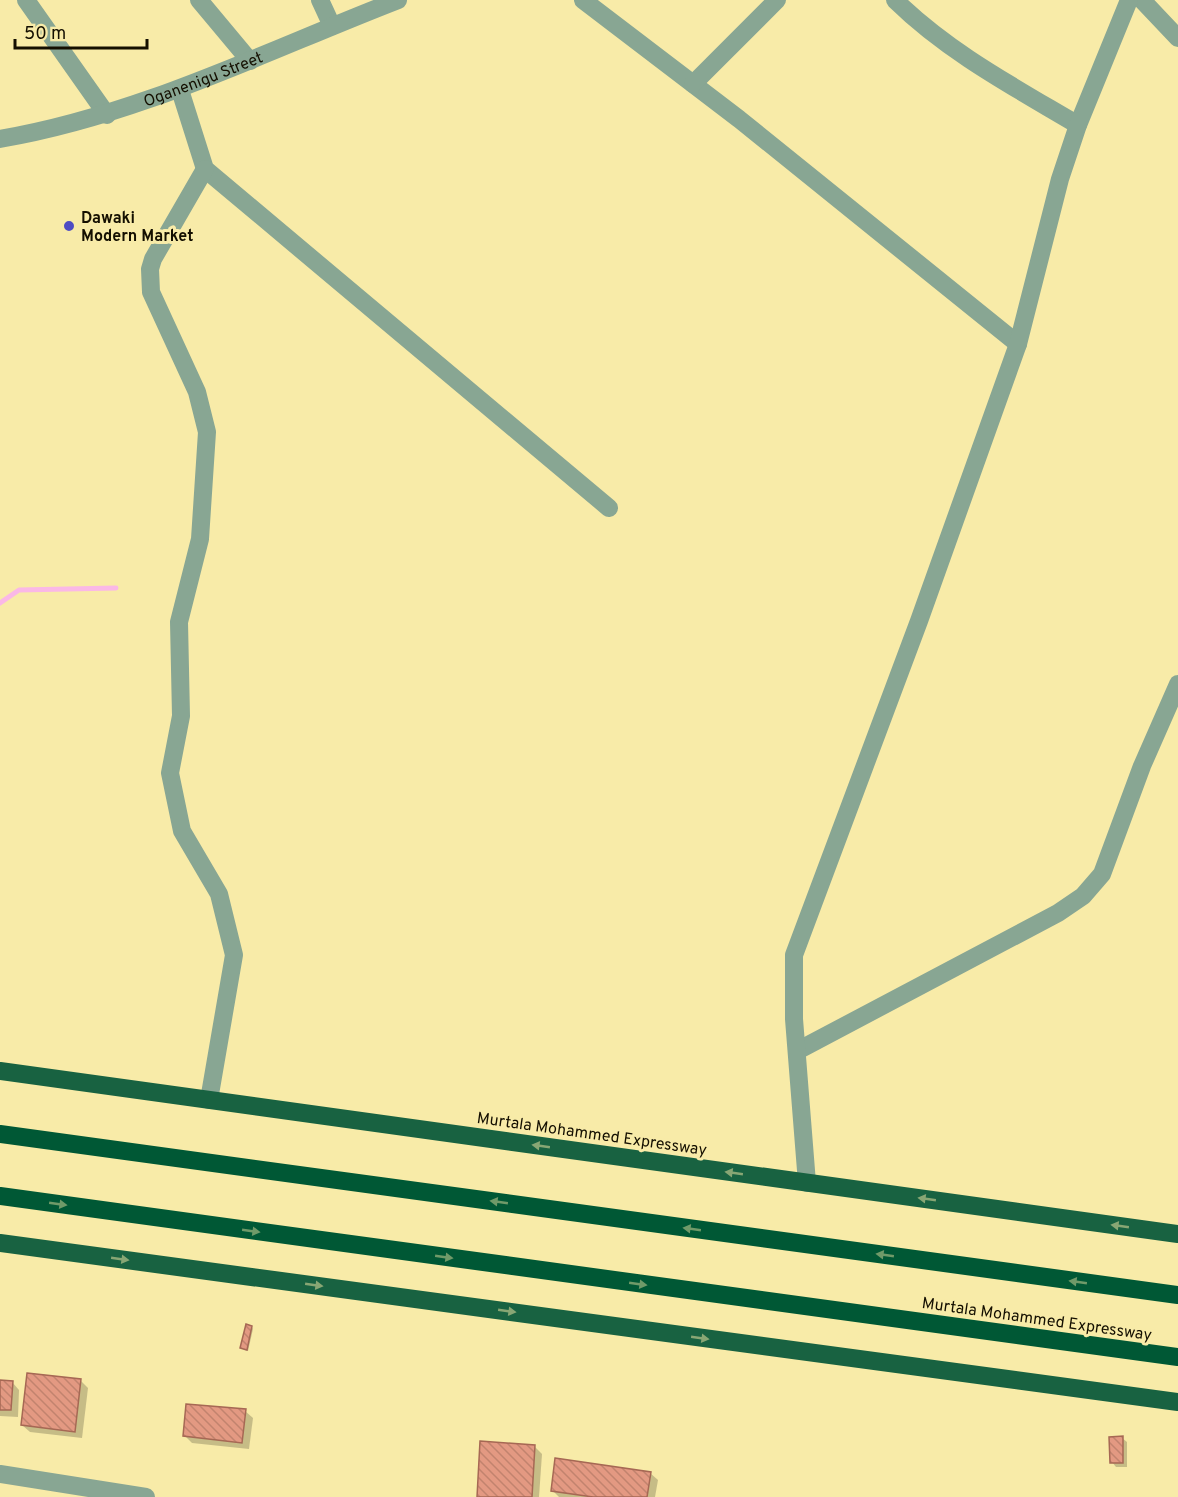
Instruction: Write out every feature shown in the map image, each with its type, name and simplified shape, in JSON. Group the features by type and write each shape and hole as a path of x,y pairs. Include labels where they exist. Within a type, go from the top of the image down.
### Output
{"highway":[{"name":"Murtala Mohammed Expressway","path":"0,1071 1178,1234"},
{"path":"0,1134 1178,1295"},
{"name":"Murtala Mohammed Expressway","path":"0,1196 1178,1357"},
{"path":"0,1243 1178,1402"}],"street":[{"path":"26,0 107,115"},
{"path":"199,0 250,61"},
{"path":"320,0 332,26"},
{"name":"Oganenigu Street","path":"0,139 107,115 180,90 398,0"},
{"path":"583,0 693,84 1018,344"},
{"path":"693,84 777,0"},
{"path":"895,0 922,26 972,61 1078,125"},
{"path":"807,1183 797,1052 794,955 919,621 1018,344 1056,195 1078,125 1129,0"},
{"path":"1142,0 1178,38"},
{"path":"180,90 204,169 609,508"},
{"path":"204,169 153,259 149,280 152,292 197,392 207,432 200,539 179,622 181,716 170,773 182,831 219,894 234,955 209,1100"},
{"path":"797,1052 1058,913 1083,896 1102,874 1142,766 1178,684"},
{"path":"0,1474 146,1497"}],"building":[{"path":"246,1324 252,1326 247,1350 240,1348"},
{"path":"27,1373 81,1379 75,1432 21,1425"},
{"path":"0,1380 13,1381 11,1410 0,1410"},
{"path":"186,1404 246,1409 242,1443 183,1436"},
{"path":"1123,1436 1123,1463 1110,1463 1109,1437"},
{"path":"480,1441 535,1445 532,1497 477,1497"},
{"path":"555,1458 651,1472 647,1497 593,1497 551,1491"}],"waterway":[{"path":"0,603 19,590 116,588"}],"place":[{"name":"Dawaki Modern Market","path":"69,226"}]}
